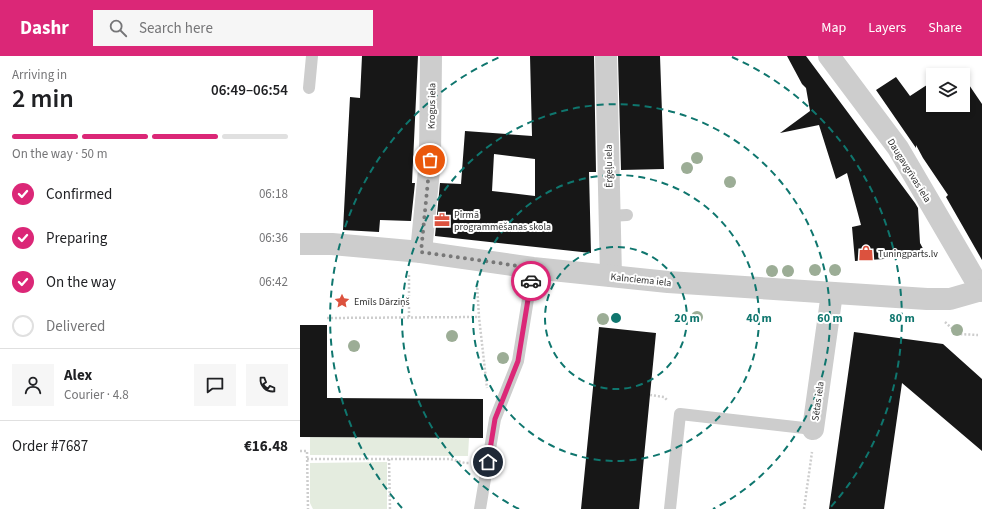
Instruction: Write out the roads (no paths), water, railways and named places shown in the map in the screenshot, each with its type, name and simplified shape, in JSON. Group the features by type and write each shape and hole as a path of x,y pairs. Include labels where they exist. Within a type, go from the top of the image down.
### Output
{"street":[{"name":"Krogus iela","path":"415,260 430,160 431,56"},
{"name":"Ērģeļu iela","path":"606,56 618,215 611,276"},
{"name":"Daugavgrīvas iela","path":"828,56 898,148 982,290"},
{"name":"Kalnciema iela","path":"300,244 332,244 415,260 533,268 668,282 927,299 950,299 982,290"},
{"name":"Sētas iela","path":"813,430 832,293"}],"lane":[{"path":"310,88 312,56"},
{"path":"480,509 495,419 518,361 533,268"},
{"path":"670,509 680,414 813,430"}],"place":[{"name":"Pirmā programmēšanas skola","path":"442,220"},
{"name":"Tuningparts.lv","path":"866,253"},
{"name":"Emīls Dārziņš","path":"342,301"}]}
